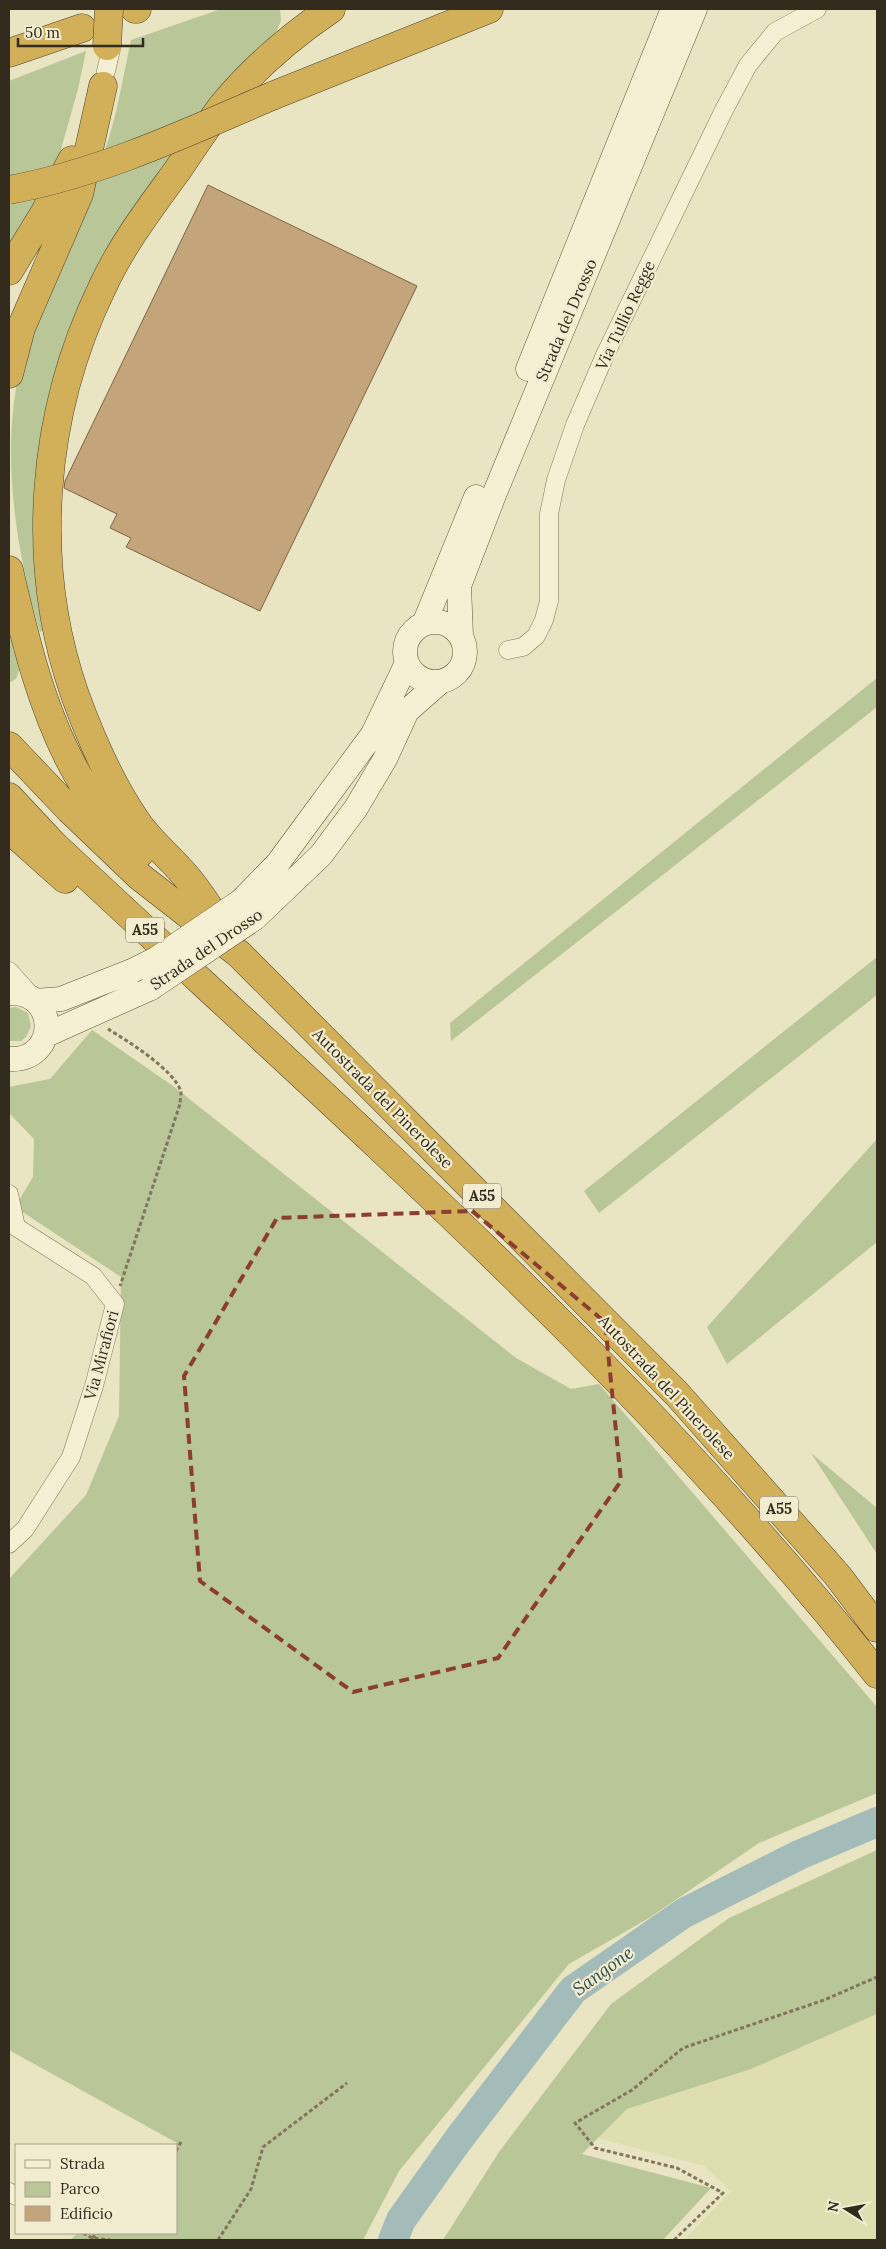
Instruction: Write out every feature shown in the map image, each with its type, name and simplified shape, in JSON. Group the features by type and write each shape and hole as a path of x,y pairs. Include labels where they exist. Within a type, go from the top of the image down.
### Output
{"highway":[{"path":"9,374 21,328 79,194 107,62 109,9"},
{"path":"239,954 193,884 140,825 106,765 75,694 57,622 50,580 48,499 51,460 64,389 75,353 88,316 116,261 222,106 267,59 331,9"},
{"path":"9,190 76,175 109,164 489,9"},
{"path":"9,53 82,28"},
{"path":"9,271 28,243 66,174 88,128 107,62"},
{"path":"9,570 44,694 57,732 80,779 123,835 239,954"},
{"name":"Autostrada del Pinerolese","path":"9,746 70,810 139,876 239,954 677,1394 838,1576 877,1628"},
{"name":"Autostrada del Pinerolese","path":"9,797 53,844 489,1251 675,1442 815,1596 877,1674"},
{"path":"9,829 133,937 284,1060"}],"street":[{"name":"Strada del Drosso","path":"461,636 458,610 459,586 644,107 673,9"},
{"name":"Strada del Drosso","path":"424,624 644,107 695,9"},
{"name":"Via Tullio Regge","path":"508,650 524,647 536,636 544,620 549,601 549,514 556,480 575,425 605,355 724,110 748,66 775,32 817,9"},
{"path":"434,621 449,625 461,636 465,645 464,662 455,676 440,682 424,681 417,677 406,663 406,644 416,628 424,624 434,621"},
{"name":"Strada del Drosso","path":"35,1001 61,998 132,972 248,909 278,863 373,734 406,663"},
{"name":"Strada del Drosso","path":"46,1035 151,988 248,909 321,855 356,808 385,759 407,711 440,682"},
{"path":"9,971 46,1016 46,1035 38,1049 23,1058 9,1059"},
{"path":"9,994 27,995 35,1001"},
{"name":"Via Mirafiori","path":"9,1194 16,1227 93,1276 115,1304 94,1386 70,1457 25,1529 9,1544"}],"path":[{"path":"94,1014 98,1023 127,1040 161,1068 173,1079 181,1092 180,1104 115,1304"},
{"path":"674,2240 723,2193 677,2168 595,2148 575,2123 632,2090 683,2048 824,2000 877,1977"},
{"path":"218,2240 251,2189 263,2147 348,2083"},
{"path":"178,2147 181,2142"},
{"path":"85,2234 92,2238 110,2240"},
{"path":"92,2238 97,2234"}],"highlighted area":[{"path":"472,1211 605,1322 621,1481 498,1658 353,1692 200,1581 184,1376 277,1218"}],"green space":[{"path":"221,9 280,9 281,20 277,31 227,81 203,109 95,275 36,569 43,631 40,632 31,601 18,537 11,470 11,437 14,405 19,373 27,344 47,288 95,178 105,150 116,110 131,40"},
{"path":"86,51 78,89 58,160 9,251 9,81"},
{"path":"9,623 21,666 16,679 9,683"},
{"path":"877,678 877,707 451,1041 450,1023"},
{"path":"877,957 877,995 599,1213 584,1191"},
{"path":"16,1007 28,1013 31,1026 26,1037 21,1041 9,1041 9,1008"},
{"path":"92,1030 173,1086 516,1358 571,1389 599,1384 877,1707 877,1793 759,1843 649,1918 569,1964 399,2171 363,2240 70,2240 77,2234 178,2234 178,2144 9,2050 9,1579 86,1495 119,1416 121,1277 15,1207 33,1177 34,1139 9,1113 9,1087 50,1079"},
{"path":"877,1139 877,1242 727,1364 707,1327"},
{"path":"811,1453 877,1508 877,1554"},
{"path":"877,1850 877,2014 751,2069 627,2109 582,2154 711,2188 663,2240 443,2240 499,2152 611,2004 729,1918"},
{"path":"877,2014 877,2240 684,2240 731,2191 704,2166 598,2138 627,2109 751,2069"}],"building":[{"path":"208,185 417,286 260,611 126,547 131,538 110,528 117,514 64,488 65,481"}],"waterway":[{"name":"Sangone","path":"393,2240 401,2220 458,2140 573,1990 684,1913 799,1855 877,1822"}]}
